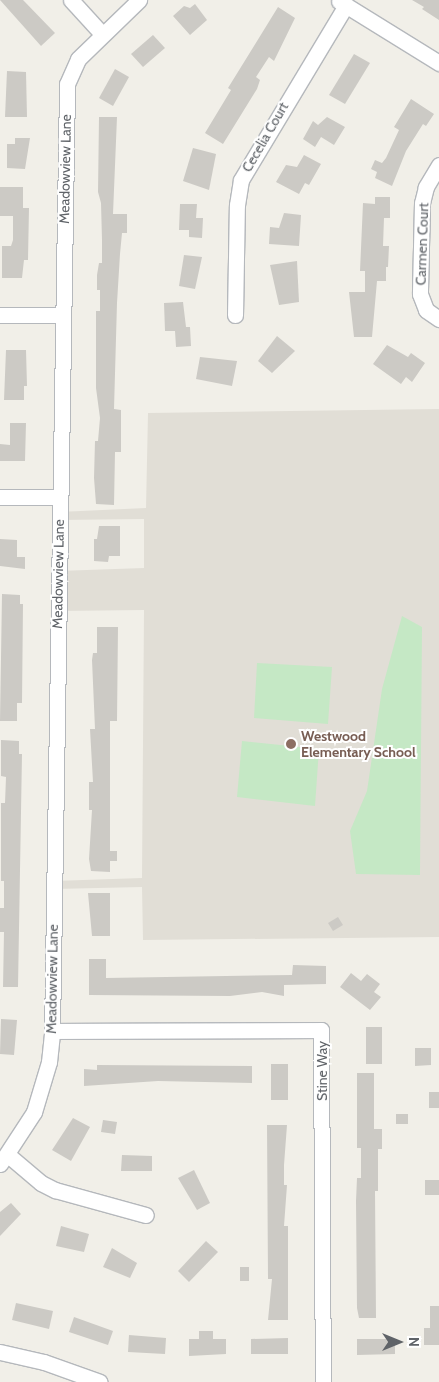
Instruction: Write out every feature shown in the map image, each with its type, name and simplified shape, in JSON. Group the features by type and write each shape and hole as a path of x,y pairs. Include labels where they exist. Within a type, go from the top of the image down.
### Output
{"street":[{"path":"71,0 102,34"},
{"name":"Meadowview Lane","path":"4,1159 22,1134 42,1090 52,1031 67,84 78,59 139,0"},
{"path":"342,3 439,63"},
{"name":"Cecelia Court","path":"235,315 237,205 241,180 342,3"},
{"name":"Carmen Court","path":"439,165 426,186 422,203 420,294 426,310 439,319"},
{"path":"0,315 62,315"},
{"path":"0,497 59,497"},
{"name":"Stine Way","path":"52,1031 322,1030 323,1382"},
{"path":"4,1159 55,1190 146,1215"},
{"path":"0,1352 44,1362 100,1382"}],"shaded area":[{"name":"Westwood Elementary School","path":"439,409 439,937 143,940 142,887 54,889 54,881 142,878 144,610 58,611 58,571 144,568 144,519 59,520 59,512 146,508 148,413"}],"green space":[{"path":"402,616 422,627 420,875 356,874 350,831 367,791 382,689"},
{"path":"257,663 332,667 328,724 254,718"},
{"path":"242,741 319,749 315,806 237,797"}],"building":[{"path":"0,0 23,0 55,33 41,46"},
{"path":"412,0 439,0 439,20 422,9 424,7"},
{"path":"195,4 207,20 190,35 173,16 184,6 190,8"},
{"path":"278,7 295,18 274,61 269,57 256,77 260,80 257,89 223,144 205,133 231,90 228,88"},
{"path":"153,35 165,48 143,67 131,54"},
{"path":"354,54 370,63 345,104 329,95"},
{"path":"115,69 129,77 113,106 99,98"},
{"path":"7,71 26,72 27,117 5,117"},
{"path":"411,99 434,114 426,126 423,124 406,151 392,186 375,178 377,172 371,169 375,160 382,163 386,158 399,130 394,127"},
{"path":"99,117 117,117 113,214 127,214 127,233 122,233 117,303 114,409 121,410 121,452 115,452 114,505 96,504 94,478 95,441 98,441 100,418 96,388 96,311 100,311 100,290 97,290 97,275 99,263 102,263 101,203 98,192"},
{"path":"327,117 345,127 334,145 321,137 315,147 303,139 313,121 318,125"},
{"path":"15,138 30,138 25,169 7,168 7,144 15,144"},
{"path":"193,148 216,154 209,190 183,181"},
{"path":"304,155 321,164 309,185 305,183 299,194 276,182 286,165 297,167"},
{"path":"0,187 23,187 23,208 29,208 28,260 24,260 22,278 2,278 2,246 11,246 13,240 13,216 0,216"},
{"path":"375,197 390,197 390,218 384,218 383,246 389,246 386,281 377,281 372,337 354,337 349,292 365,292 365,271 360,271 363,203 375,204"},
{"path":"180,204 197,204 196,218 203,218 202,238 189,237 189,230 179,230"},
{"path":"284,213 301,215 299,246 269,244 270,227 279,228"},
{"path":"184,255 202,257 195,289 179,286"},
{"path":"297,261 299,302 279,305 270,265"},
{"path":"183,302 186,327 190,327 191,346 176,347 175,331 165,331 164,303"},
{"path":"277,336 295,351 272,373 258,361"},
{"path":"387,345 408,357 411,353 425,363 412,382 406,377 401,384 373,364"},
{"path":"6,350 26,350 27,386 24,386 24,400 4,400"},
{"path":"200,357 237,361 232,386 196,379"},
{"path":"10,423 26,423 25,461 0,461 0,444 10,445"},
{"path":"99,526 120,526 120,556 109,556 108,562 94,561 94,539 97,539"},
{"path":"0,539 17,540 17,557 25,557 25,569 0,566"},
{"path":"2,594 20,595 20,604 23,604 22,703 17,703 17,721 0,721"},
{"path":"97,627 118,627 117,721 110,721 110,851 117,851 117,861 110,861 110,872 91,871 89,859 92,810 89,810 89,782 93,782 90,729 95,729 92,660 93,653 97,653"},
{"path":"1,740 19,741 19,754 22,754 18,987 3,987 4,932 0,932 0,908 4,908 4,881 1,881 1,803 5,803 6,777 1,776"},
{"path":"88,893 110,893 110,936 92,936"},
{"path":"338,917 343,925 333,931 328,923"},
{"path":"89,959 106,959 106,978 292,975 293,965 326,966 326,984 284,985 284,996 262,992 230,996 89,995"},
{"path":"351,973 361,981 367,974 380,984 374,992 381,997 370,1010 340,987"},
{"path":"1,1019 17,1020 14,1055 0,1054"},
{"path":"366,1027 382,1027 382,1064 366,1064"},
{"path":"415,1048 431,1048 431,1065 415,1066"},
{"path":"271,1064 288,1064 288,1100 271,1100"},
{"path":"97,1065 252,1066 252,1083 158,1081 84,1086 84,1069 97,1070"},
{"path":"357,1073 374,1073 374,1129 382,1129 382,1149 378,1149 378,1191 375,1191 376,1318 359,1318 357,1308 356,1201 357,1178 361,1178 361,1148 357,1148"},
{"path":"429,1092 439,1092 439,1108 429,1108"},
{"path":"396,1114 408,1114 408,1124 396,1124"},
{"path":"73,1118 90,1127 71,1161 52,1150"},
{"path":"103,1120 117,1122 115,1134 101,1132"},
{"path":"267,1125 287,1125 284,1165 284,1185 287,1185 284,1226 288,1226 288,1320 268,1320 272,1279 268,1279"},
{"path":"122,1155 152,1156 152,1171 121,1171"},
{"path":"194,1170 210,1203 197,1210 178,1178"},
{"path":"425,1180 439,1180 439,1195 425,1195"},
{"path":"11,1203 21,1214 0,1236 0,1212"},
{"path":"61,1226 89,1234 84,1252 56,1246"},
{"path":"206,1241 218,1252 189,1282 178,1271"},
{"path":"112,1248 137,1263 130,1278 103,1267"},
{"path":"240,1267 249,1267 249,1281 240,1281"},
{"path":"16,1303 53,1311 49,1329 12,1320"},
{"path":"430,1306 439,1306 439,1345 424,1345 424,1328 430,1328"},
{"path":"74,1317 113,1331 108,1345 69,1332"},
{"path":"199,1331 213,1331 213,1339 226,1339 226,1354 189,1356 189,1339 199,1339"},
{"path":"129,1335 166,1338 165,1354 128,1352"},
{"path":"288,1338 288,1354 251,1354 251,1339"},
{"path":"357,1339 395,1339 395,1354 357,1355"}],"place":[{"name":"Westwood Elementary School","path":"291,744"}]}
